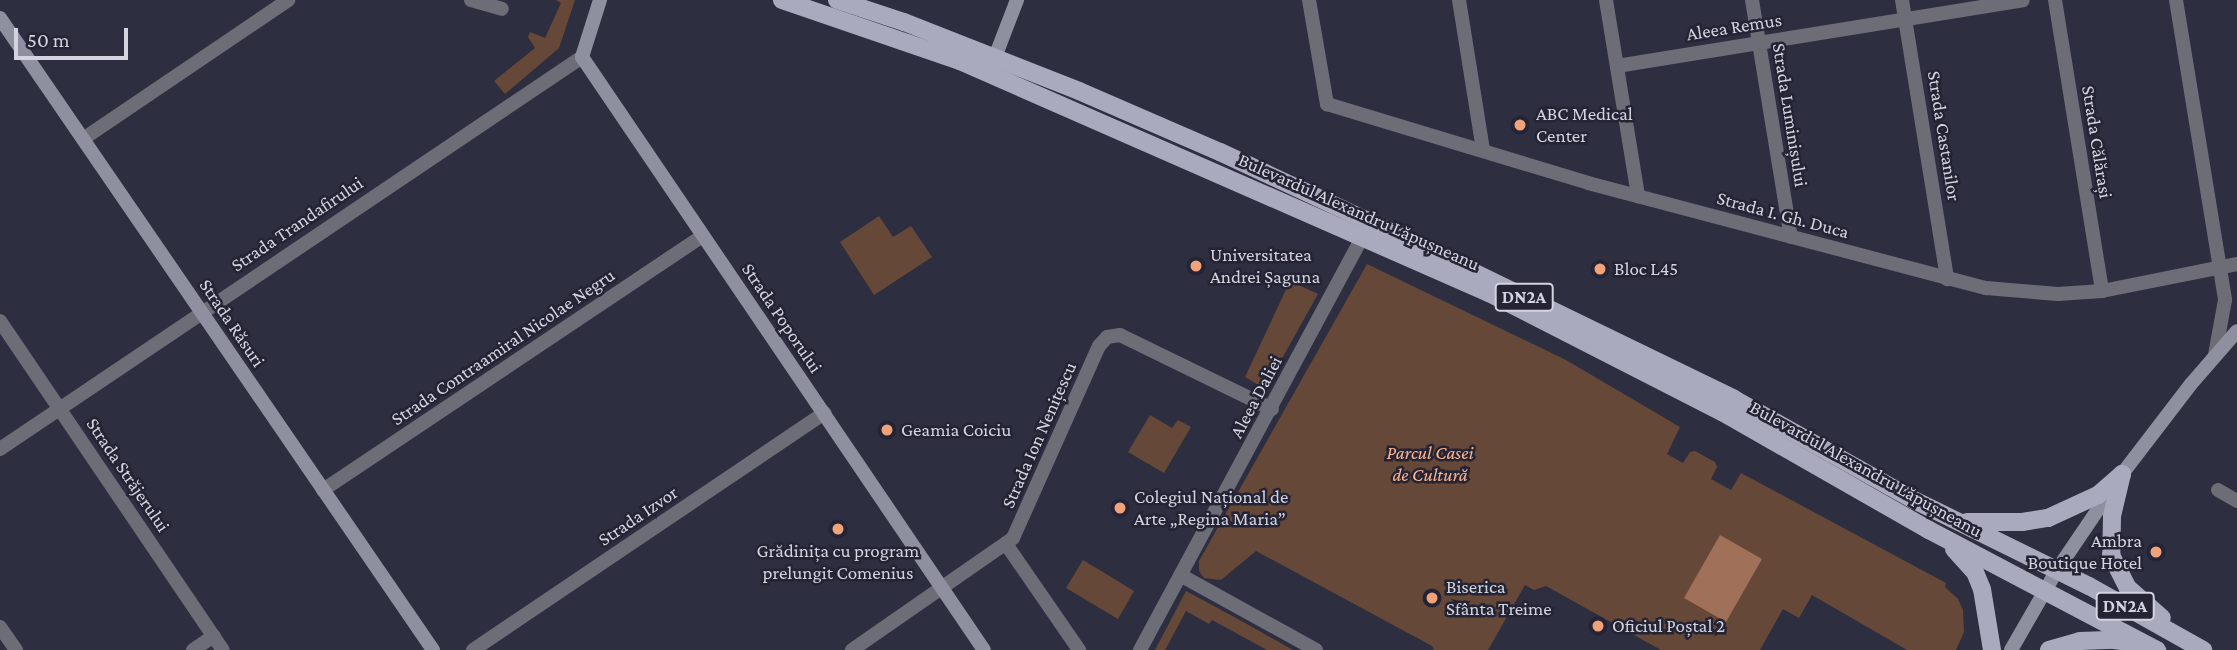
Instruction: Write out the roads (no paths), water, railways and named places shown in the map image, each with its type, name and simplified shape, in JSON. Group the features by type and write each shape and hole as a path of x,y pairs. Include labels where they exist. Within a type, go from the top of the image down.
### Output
{"main road":[{"name":"Bulevardul Alexandru Lăpușneanu","path":"782,0 991,65 1220,152 1734,399 1960,522 2057,570"},
{"name":"Bulevardul Alexandru Lăpușneanu","path":"837,0 904,22 991,65 1489,293 1722,412 1929,530 2045,591"},
{"path":"1960,522 2022,522 2048,518 2091,499 2123,474"},
{"path":"2123,474 2110,533 2116,568 2133,593 2197,647"},
{"path":"1929,530 1963,556 1975,572 1987,609 1992,650"},
{"name":"DN2A","path":"2057,570 2197,647"},
{"name":"DN2A","path":"2045,591 2153,648"},
{"path":"2049,650 2080,641 2099,639 2153,648"}],"street":[{"path":"83,139 288,0"},
{"path":"471,0 502,9"},
{"path":"582,57 600,0"},
{"path":"991,65 1017,0"},
{"name":"Strada I. Gh. Duca","path":"1309,0 1327,104 1588,183 1947,279 2018,291 2102,291 2237,264"},
{"path":"1459,0 1483,150"},
{"path":"1606,0 1638,196"},
{"name":"Strada Luminișului","path":"1752,0 1791,237"},
{"name":"Strada Castanilor","path":"1902,0 1947,279"},
{"name":"Aleea Remus","path":"1617,66 2023,0"},
{"name":"Strada Călărași","path":"2055,0 2102,291"},
{"path":"2176,0 2219,268 2231,305 2215,355"},
{"name":"Strada Răsuri","path":"0,18 433,650"},
{"name":"Strada Poporului","path":"582,57 984,650"},
{"name":"Strada Trandafirului","path":"0,449 582,57"},
{"name":"Aleea Daliei","path":"1140,650 1272,409 1363,235"},
{"name":"Strada Contraamiral Nicolae Negru","path":"323,489 704,236"},
{"name":"Strada Străjerului","path":"0,321 223,650"},
{"path":"2011,650 2057,570 2123,474 2215,355 2237,331"},
{"name":"Strada Ion Nenițescu","path":"852,650 1006,544 1018,530 1099,346 1107,337 1120,335 1272,409"},
{"name":"Strada Izvor","path":"474,650 824,413"},
{"path":"1006,544 1079,650"},
{"path":"1182,576 1316,650"},
{"path":"0,627 16,650"},
{"path":"193,650 214,636"}],"place":[{"name":"ABC Medical Center","path":"1520,125"},
{"name":"Universitatea Andrei Șaguna","path":"1196,266"},
{"name":"Bloc L45","path":"1600,269"},
{"name":"Geamia Coiciu","path":"887,430"},
{"name":"Colegiul Național de Arte „Regina Maria”","path":"1120,508"},
{"name":"Grădinița cu program prelungit Comenius","path":"838,529"},
{"name":"Ambra Boutique Hotel","path":"2156,552"},
{"name":"Biserica Sfânta Treime","path":"1432,598"},
{"name":"Oficiul Poștal 2","path":"1598,626"}],"park label":[{"name":"Parcul Casei de Cultură","path":"1430,464"}]}
